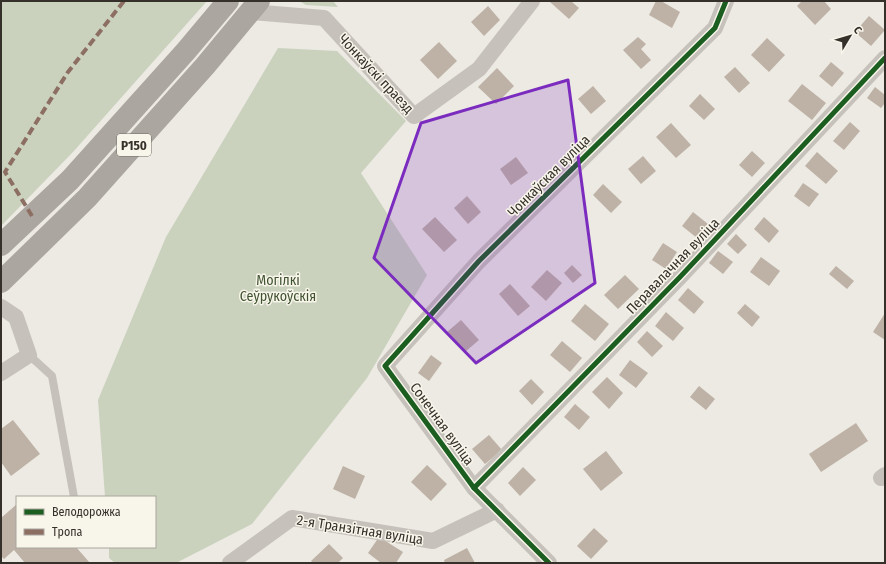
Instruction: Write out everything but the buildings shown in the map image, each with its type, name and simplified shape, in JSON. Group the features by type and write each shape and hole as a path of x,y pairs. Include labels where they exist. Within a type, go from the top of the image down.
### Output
{"main road":[{"name":"Р150","path":"1,245 70,180 186,51 228,1"},
{"name":"Р150","path":"1,282 86,198 205,66 254,6"},
{"path":"186,51 205,66"}],"street":[{"name":"Чонкаўскі праезд","path":"254,6 324,18 414,116 479,69 532,1"},
{"name":"Чонкаўская вуліца","path":"385,366 479,261 715,28 726,1"},
{"name":"Перавалачная вуліца","path":"474,488 680,277 885,58"},
{"path":"1,307 16,317 29,355 1,373"},
{"name":"Сонечная вуліца","path":"385,366 474,488 549,563"},
{"name":"2-я Транзітная вуліца","path":"230,563 292,518 433,541 497,510"}],"lane":[{"path":"29,355 52,376 74,496"}],"highlighted area":[{"path":"568,80 595,283 476,363 374,258 421,123"}],"green space":[{"path":"1,1 207,1 73,152 1,226"},
{"path":"299,1 333,1 338,7 306,5"},
{"name":"Могілкі Сеўрукоўскія","path":"278,48 337,51 406,121 361,173 427,275 367,378 252,524 176,563 115,563 109,558 109,548 156,548 156,496 105,496 98,400 166,237"}],"marked path":[{"path":"32,216 5,172 68,72 124,1"}],"cycle path":[{"path":"549,563 474,488 385,366 479,261 715,28 726,1"},
{"path":"474,488 680,277 885,58"}]}
